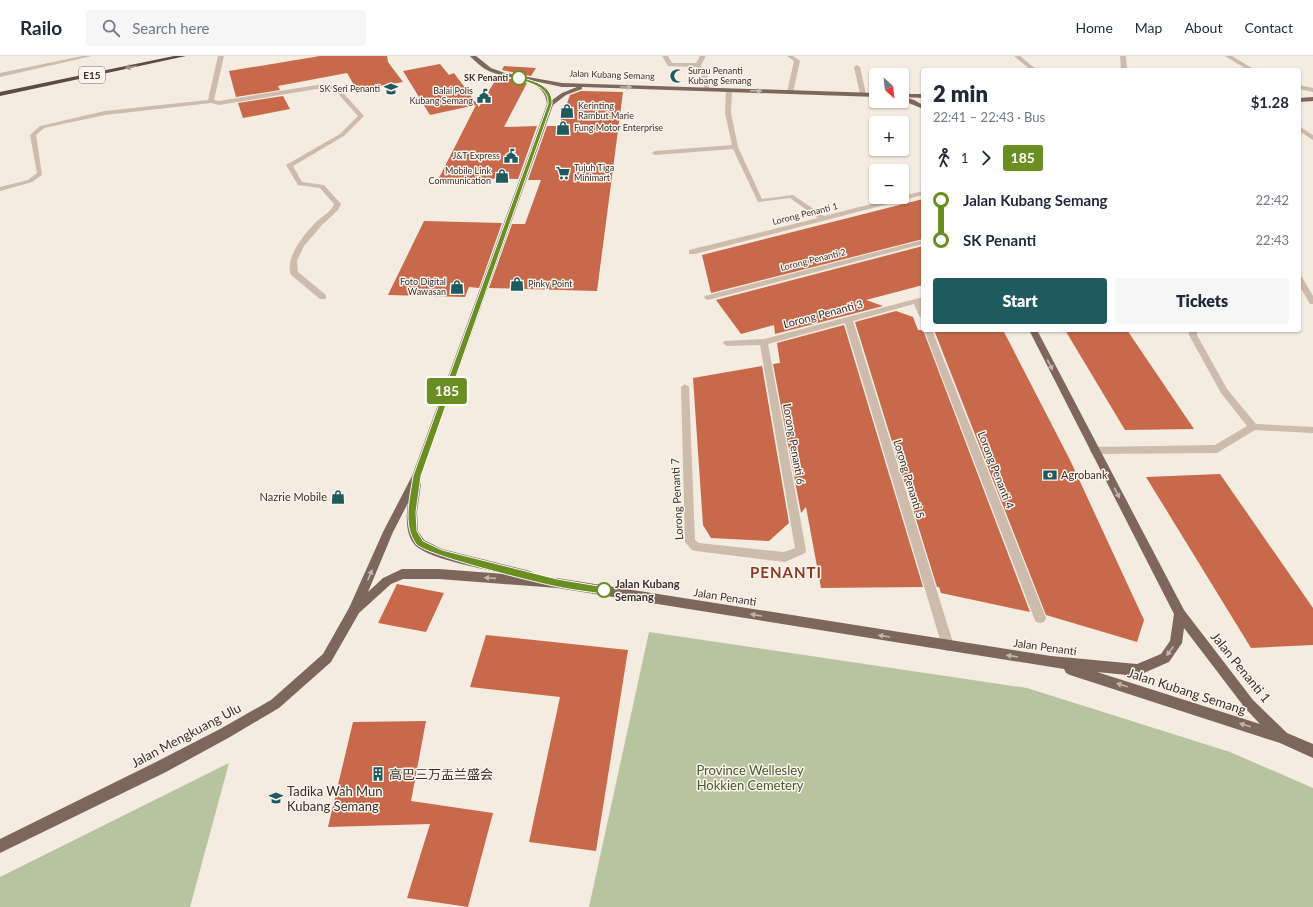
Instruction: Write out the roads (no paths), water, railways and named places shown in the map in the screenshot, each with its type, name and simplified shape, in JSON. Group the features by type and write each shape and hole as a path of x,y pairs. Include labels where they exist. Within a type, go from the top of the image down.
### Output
{"highway":[{"path":"132,59 147,56"},
{"name":"E15","path":"0,94 183,56"}],"main road":[{"name":"Jalan Kubang Semang","path":"473,56 489,69 519,78 562,85 869,94"},
{"path":"354,611 388,532 417,476 550,104 550,96 545,89 537,84 519,78"},
{"path":"550,104 568,91 587,86"},
{"path":"909,96 921,96"},
{"path":"1301,100 1313,99"},
{"path":"909,100 921,106"},
{"path":"1033,332 1180,614"},
{"name":"Jalan Penanti","path":"417,476 412,512 413,531 420,543 440,553 557,583"},
{"name":"Jalan Penanti","path":"354,611 387,581 402,574 440,574 557,583 1051,662 1137,670 1165,658 1176,643 1180,614"},
{"name":"Jalan Mengkuang Ulu","path":"0,846 161,767 275,704 327,658 354,611"},
{"name":"Jalan Penanti 1","path":"1180,614 1249,704 1282,737"},
{"name":"Jalan Kubang Semang","path":"1051,662 1282,737 1313,751"}],"street":[{"path":"0,75 89,56"},
{"path":"211,101 221,56"},
{"path":"665,56 670,65 698,65"},
{"path":"703,56 698,65 699,70 704,74 708,90"},
{"path":"790,56 797,61 790,92"},
{"path":"1017,56 1032,68"},
{"path":"1122,56 1123,68"},
{"path":"1228,56 1249,68"},
{"path":"857,67 863,94"},
{"path":"0,189 30,181 40,174 33,135 42,127 105,113 211,101 219,103 323,86 336,87 361,116 342,135 289,165 300,184 322,186 338,204 336,209 319,223 302,245 293,261 294,273 323,298"},
{"path":"1301,87 1313,90"},
{"path":"729,90 728,113 735,147 760,202 791,196 824,219"},
{"path":"1301,129 1313,138"},
{"path":"655,153 735,147"},
{"name":"Lorong Penanti 1","path":"692,252 921,194"},
{"name":"Lorong Penanti 2","path":"708,298 921,243"},
{"path":"1301,283 1313,302"},
{"name":"Lorong Penanti 3","path":"727,343 764,342 920,300"},
{"name":"Lorong Penanti 5","path":"848,319 948,646"},
{"name":"Lorong Penanti 4","path":"929,332 1040,618"},
{"path":"1193,332 1193,335 1224,391 1253,427"},
{"name":"Lorong Penanti 6","path":"764,342 801,550"},
{"name":"Lorong Penanti 7","path":"685,388 690,542 696,547 785,557 801,550"},
{"path":"1095,451 1217,449 1253,427 1313,430"}],"place":[{"name":"Surau Penanti Kubang Semang","path":"677,76"},
{"name":"SK Penanti","path":"519,78"},
{"name":"SK Seri Penanti","path":"391,89"},
{"name":"Balai Polis Kubang Semang","path":"484,96"},
{"name":"Kerinting Rambut Marie","path":"567,111"},
{"name":"Fung Motor Enterprise","path":"563,128"},
{"name":"J&T Express","path":"511,156"},
{"name":"Tujuh Tiga Minimart","path":"563,173"},
{"name":"Mobile Link Communication","path":"502,176"},
{"name":"Pinky Point","path":"517,284"},
{"name":"Foto Digital Wawasan","path":"457,287"},
{"name":"Agrobank","path":"1050,475"},
{"name":"Nazrie Mobile","path":"338,497"},
{"name":"Jalan Kubang Semang","path":"604,590"},
{"name":"高巴三万盂兰盛会","path":"378,774"},
{"name":"Tadika Wah Mun Kubang Semang","path":"276,798"}],"district":[{"name":"PENANTI","path":"786,573"}],"park label":[{"name":"Province Wellesley Hokkien Cemetery","path":"750,778"}]}
